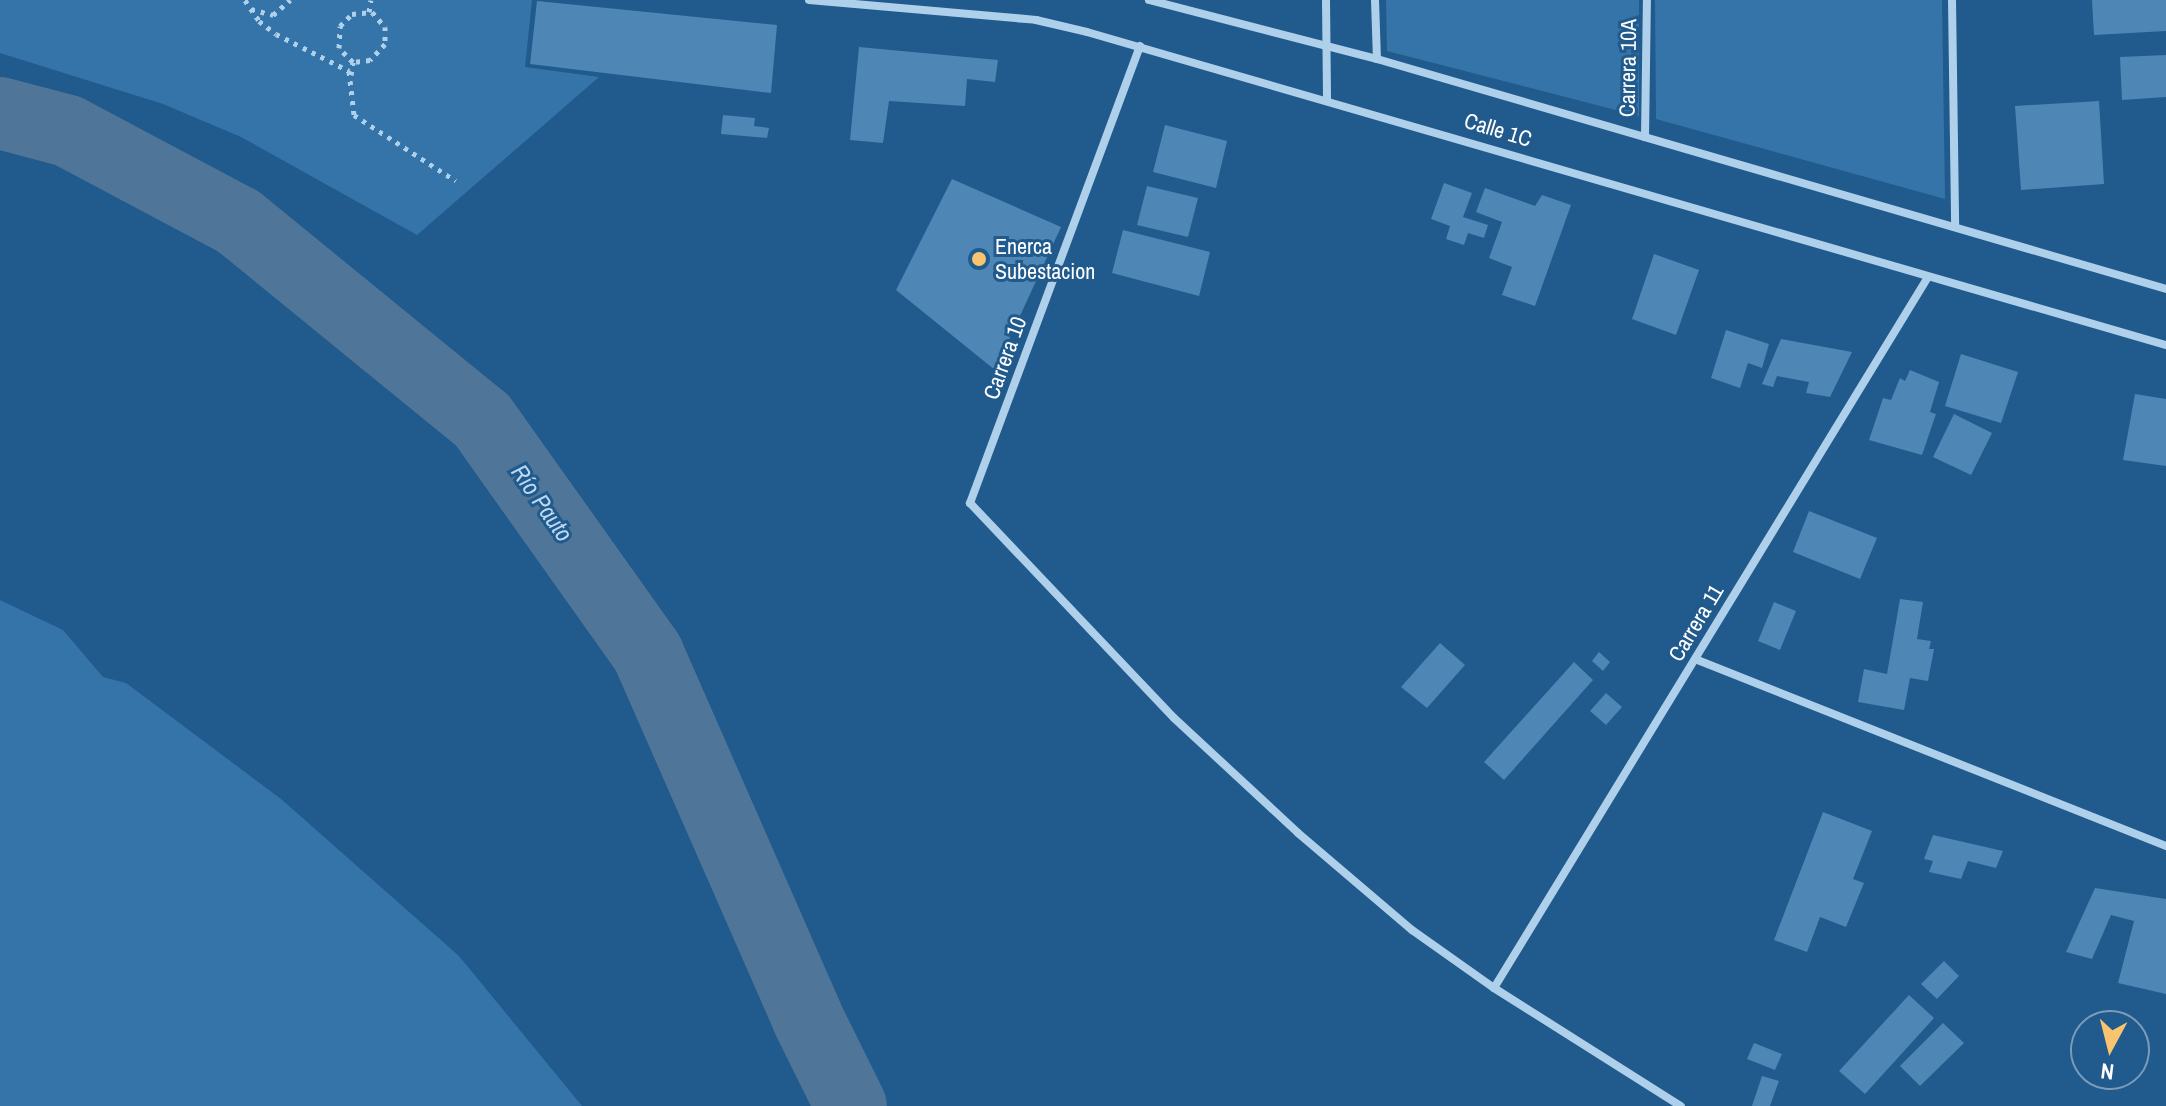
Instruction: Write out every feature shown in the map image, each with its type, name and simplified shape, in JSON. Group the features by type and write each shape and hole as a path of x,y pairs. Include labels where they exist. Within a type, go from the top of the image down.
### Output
{"street":[{"name":"Calle 1C","path":"809,0 1036,20 1140,46 2166,345"},
{"name":"Calle 1C","path":"1149,0 1377,59 2166,289"},
{"path":"1326,0 1327,98"},
{"path":"1375,0 1377,59"},
{"name":"Carrera 10A","path":"1645,137 1647,0"},
{"path":"1952,0 1955,227"},
{"name":"Carrera 10","path":"1140,46 970,503 1174,718 1298,833 1412,930 1494,988"},
{"name":"Carrera 11","path":"1494,988 1928,277"},
{"path":"1695,659 2166,846"},
{"path":"1494,988 1681,1106"}],"path":[{"path":"247,3 273,15 290,0"},
{"path":"369,12 371,0"},
{"path":"247,3 276,34 344,67 351,76"},
{"path":"369,12 384,23 385,44 370,60 353,62 340,50 340,26 352,14 369,12"},
{"path":"353,62 354,115 456,181"}],"shaded area":[{"path":"0,0 532,0 525,67 599,77 417,235 241,137 163,104 0,53"},
{"path":"1386,0 1639,0 1639,116 1387,51"},
{"path":"1655,0 1942,0 1945,199 1656,119"},
{"path":"0,600 63,630 103,677 126,683 281,799 459,956 582,1106 0,1106"}],"building":[{"path":"2092,0 2166,0 2166,31 2094,35"},
{"path":"537,1 777,25 771,93 530,64"},
{"path":"859,47 998,60 995,82 967,79 965,106 889,101 883,143 850,140"},
{"path":"2166,55 2166,97 2122,100 2120,57"},
{"path":"2099,101 2104,184 2021,190 2015,106"},
{"path":"723,115 755,118 754,126 769,128 767,138 721,134"},
{"path":"1165,125 1227,141 1216,188 1153,172"},
{"name":"Enerca Subestacion","path":"952,179 1061,227 995,370 896,290"},
{"path":"1444,183 1472,193 1463,217 1488,225 1484,238 1468,233 1464,245 1446,239 1450,226 1431,219"},
{"path":"1147,186 1198,198 1188,237 1137,225"},
{"path":"1485,188 1535,206 1542,195 1571,205 1535,306 1502,295 1512,267 1489,258 1502,222 1476,212"},
{"path":"1123,230 1210,252 1199,296 1112,273"},
{"path":"1654,254 1699,270 1676,335 1632,319"},
{"path":"1726,330 1769,344 1762,368 1748,363 1740,388 1711,378"},
{"path":"1781,339 1852,352 1830,397 1806,393 1809,382 1777,376 1773,387 1762,384"},
{"path":"1961,354 2018,372 2001,423 1945,406"},
{"path":"1910,370 1939,382 1930,412 1936,414 1922,455 1869,440 1883,398 1891,400 1900,378 1905,381"},
{"path":"2135,394 2166,399 2166,466 2123,460"},
{"path":"1954,414 1992,433 1971,475 1933,457"},
{"path":"1809,511 1877,538 1860,579 1793,552"},
{"path":"1900,599 1923,602 1917,639 1931,641 1929,649 1934,649 1928,681 1910,678 1904,710 1858,702 1864,669 1887,674"},
{"path":"1774,602 1796,611 1780,650 1758,641"},
{"path":"1440,643 1465,665 1427,708 1401,687"},
{"path":"1599,652 1610,662 1603,671 1592,661"},
{"path":"1574,662 1593,680 1504,780 1484,762"},
{"path":"1606,693 1622,707 1606,725 1590,711"},
{"path":"1823,812 1872,831 1853,879 1864,883 1846,927 1820,917 1807,952 1774,940"},
{"path":"1933,835 2003,851 1996,868 1968,861 1961,879 1929,872 1933,861 1924,859"},
{"path":"2095,888 2166,899 2166,994 2118,983 2134,921 2111,915 2092,959 2066,952"},
{"path":"1944,961 1959,976 1937,999 1921,984"},
{"path":"1909,995 1934,1018 1865,1094 1839,1071"},
{"path":"1943,1023 1964,1043 1920,1086 1900,1066"},
{"path":"1754,1043 1782,1054 1775,1070 1747,1059"},
{"path":"1762,1076 1779,1081 1770,1106 1752,1106"}],"waterway":[{"name":"Río Pauto","path":"0,113 68,131 239,222 482,420 648,654 807,1017 851,1106"}],"place":[{"name":"Enerca Subestacion","path":"979,259"}]}
